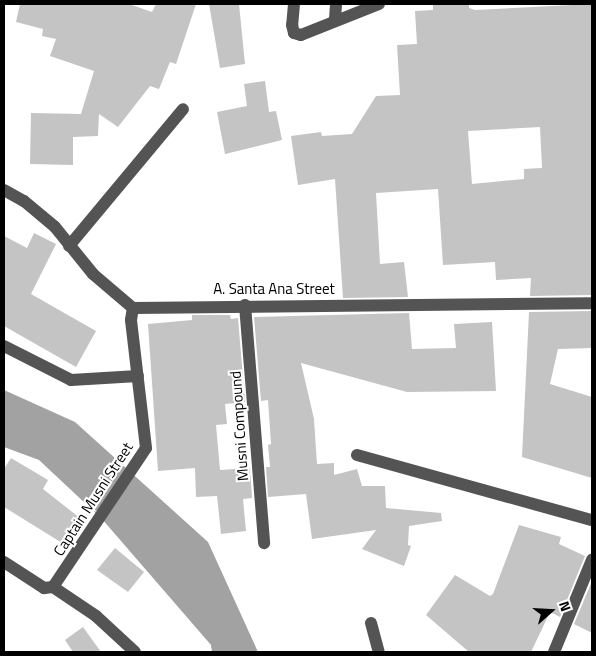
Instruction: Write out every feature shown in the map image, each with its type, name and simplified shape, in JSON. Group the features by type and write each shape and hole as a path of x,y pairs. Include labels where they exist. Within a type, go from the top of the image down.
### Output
{"street":[{"path":"294,4 292,26 294,33 301,35 336,19 379,4"},
{"path":"336,4 336,19"},
{"path":"70,246 183,109"},
{"path":"4,190 24,201 55,227 93,274 134,308"},
{"name":"A. Santa Ana Street","path":"134,308 592,303"},
{"name":"Musni Compound","path":"245,306 264,543"},
{"name":"Captain Musni Street","path":"53,587 132,472 148,441 131,320 134,308"},
{"path":"4,346 71,380 138,376"},
{"path":"357,455 592,520"},
{"path":"554,652 592,560"},
{"path":"4,562 44,588 53,587 96,616 135,652"},
{"path":"371,622 379,652"}],"shaded area":[{"path":"4,390 75,422 208,542 258,652 212,652 211,645 102,519 39,460 4,447"}],"building":[{"path":"20,4 129,4 152,12 156,4 196,4 176,64 170,62 159,89 150,86 118,127 99,114 98,136 73,137 73,165 30,164 31,113 81,114 94,71 50,56 56,39 42,36 43,29 16,22"},
{"path":"209,4 239,4 245,64 220,68"},
{"path":"433,4 469,4 469,8 475,10 592,4 592,295 530,296 531,278 496,280 495,262 443,265 438,189 376,193 380,264 404,262 408,297 343,298 335,179 298,185 291,136 321,132 322,136 352,134 376,96 400,95 397,45 417,44 415,11 433,10","holes":["540,127 542,168 524,169 524,179 472,184 468,131"]},
{"path":"265,81 269,112 276,111 282,140 225,154 217,112 247,106 244,84"},
{"path":"34,233 56,244 31,294 96,331 76,367 4,326 4,236 27,248"},
{"path":"592,311 592,348 558,349 550,384 592,397 592,478 522,457 529,312"},
{"path":"409,313 412,349 456,348 454,324 492,322 496,391 407,392 301,363 314,419 317,464 334,463 334,475 357,469 362,486 385,486 386,508 441,513 442,521 409,526 408,545 411,546 404,566 362,549 376,530 312,539 306,494 268,497 266,467 270,467 268,445 271,444 268,400 261,401 254,317"},
{"path":"192,315 230,315 231,319 238,318 245,402 225,404 227,424 216,425 220,470 250,468 252,498 243,499 246,531 221,534 217,496 196,497 195,468 158,471 148,324 192,320"},
{"path":"11,458 48,480 43,489 85,522 67,546 4,507 4,469"},
{"path":"519,525 561,537 559,544 585,556 560,617 550,612 531,652 469,652 426,615 455,575 490,596 493,594"},
{"path":"115,548 144,572 128,592 97,570"},
{"path":"592,581 592,633 574,624"},
{"path":"83,627 101,652 73,652 65,640"}]}
